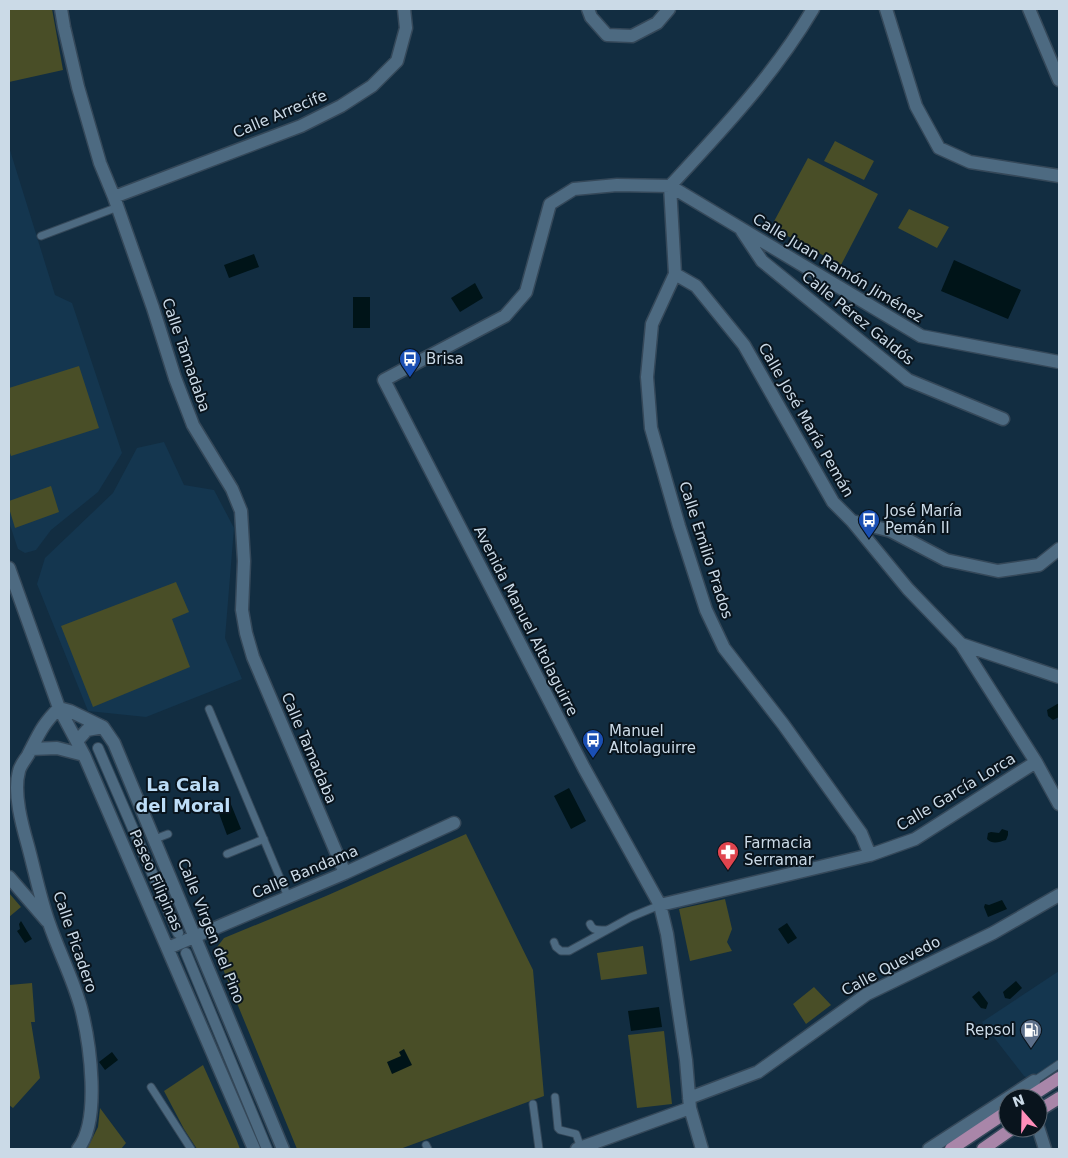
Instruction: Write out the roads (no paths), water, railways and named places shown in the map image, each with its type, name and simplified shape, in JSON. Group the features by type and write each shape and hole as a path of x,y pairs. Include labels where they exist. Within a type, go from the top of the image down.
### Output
{"main road":[{"path":"1034,1088 1059,1078"},
{"path":"1048,1105 1059,1098"},
{"path":"949,1149 998,1117"},
{"path":"983,1149 999,1138"}],"street":[{"name":"Calle Tamadaba","path":"61,9 78,87 100,163 116,202 186,410 205,446 232,489 241,511 244,561 242,610 246,634 345,873"},
{"name":"Calle Arrecife","path":"116,202 301,126 341,106 372,86 398,61 406,28 404,9"},
{"path":"588,9 591,17 607,35 632,36 657,23 669,9"},
{"path":"675,274 670,186 762,84 794,40 813,9"},
{"path":"886,9 916,106 939,148 970,162 1059,176"},
{"path":"1030,9 1059,80"},
{"name":"Avenida Manuel Altolaguirre","path":"670,186 617,185 574,189 550,204 526,292 505,316 384,380 584,768 660,905 667,934 686,1060 690,1103 702,1149"},
{"name":"Calle Juan Ramón Jiménez","path":"670,186 921,336 1059,362"},
{"name":"Calle Pérez Galdós","path":"740,228 762,261 908,380 1003,419"},
{"name":"Calle José María Pemán","path":"675,274 696,286 744,345 833,502 852,521 908,589 961,644 1036,762 1059,804"},
{"name":"Calle Emilio Prados","path":"675,274 652,324 647,377 651,428 679,526 706,610 724,648 783,724 861,833 870,855"},
{"path":"852,521 891,531 946,560 998,571 1039,565 1059,549"},
{"name":"Paseo Filipinas","path":"9,568 60,708 84,755 253,1148"},
{"path":"961,644 1059,677"},
{"path":"60,708 103,726"},
{"name":"Calle Picadero","path":"60,708 45,722 31,748 14,770 17,799 23,827 49,923 81,1008 88,1046 92,1092 91,1116 89,1130 78,1149"},
{"path":"76,741 87,730 103,726"},
{"name":"Calle Virgen del Pino","path":"103,726 114,743 155,839 283,1149"},
{"path":"31,748 57,748 84,755"},
{"path":"98,748 178,933"},
{"name":"Calle García Lorca","path":"660,905 870,855 915,839 1036,762"},
{"name":"Calle Bandama","path":"168,948 345,873 454,823"},
{"path":"9,878 49,923"},
{"name":"Calle Quevedo","path":"690,1103 758,1072 867,994 993,933 1059,895"},
{"path":"186,953 267,1149"},
{"path":"580,1149 690,1103"},
{"path":"929,1149 998,1105"},
{"path":"949,1149 966,1126"}],"lane":[{"path":"41,236 116,202"},
{"path":"209,709 288,897"},
{"path":"155,839 168,834"},
{"path":"227,854 264,839"},
{"path":"554,942 561,951 569,951 631,917 660,905"},
{"path":"590,924 596,930 606,930"},
{"path":"1031,1088 1059,1064"},
{"path":"151,1086 191,1149"},
{"path":"555,1097 558,1128 576,1134 580,1149"},
{"path":"533,1104 539,1149"}],"place":[{"name":"Brisa","path":"410,378"},
{"name":"José María Pemán II","path":"869,539"},
{"name":"Manuel Altolaguirre","path":"593,759"},
{"name":"Farmacia Serramar","path":"728,871"},
{"name":"Repsol","path":"1031,1049"}],"district":[{"name":"La Cala del Moral","path":"183,794"}]}
